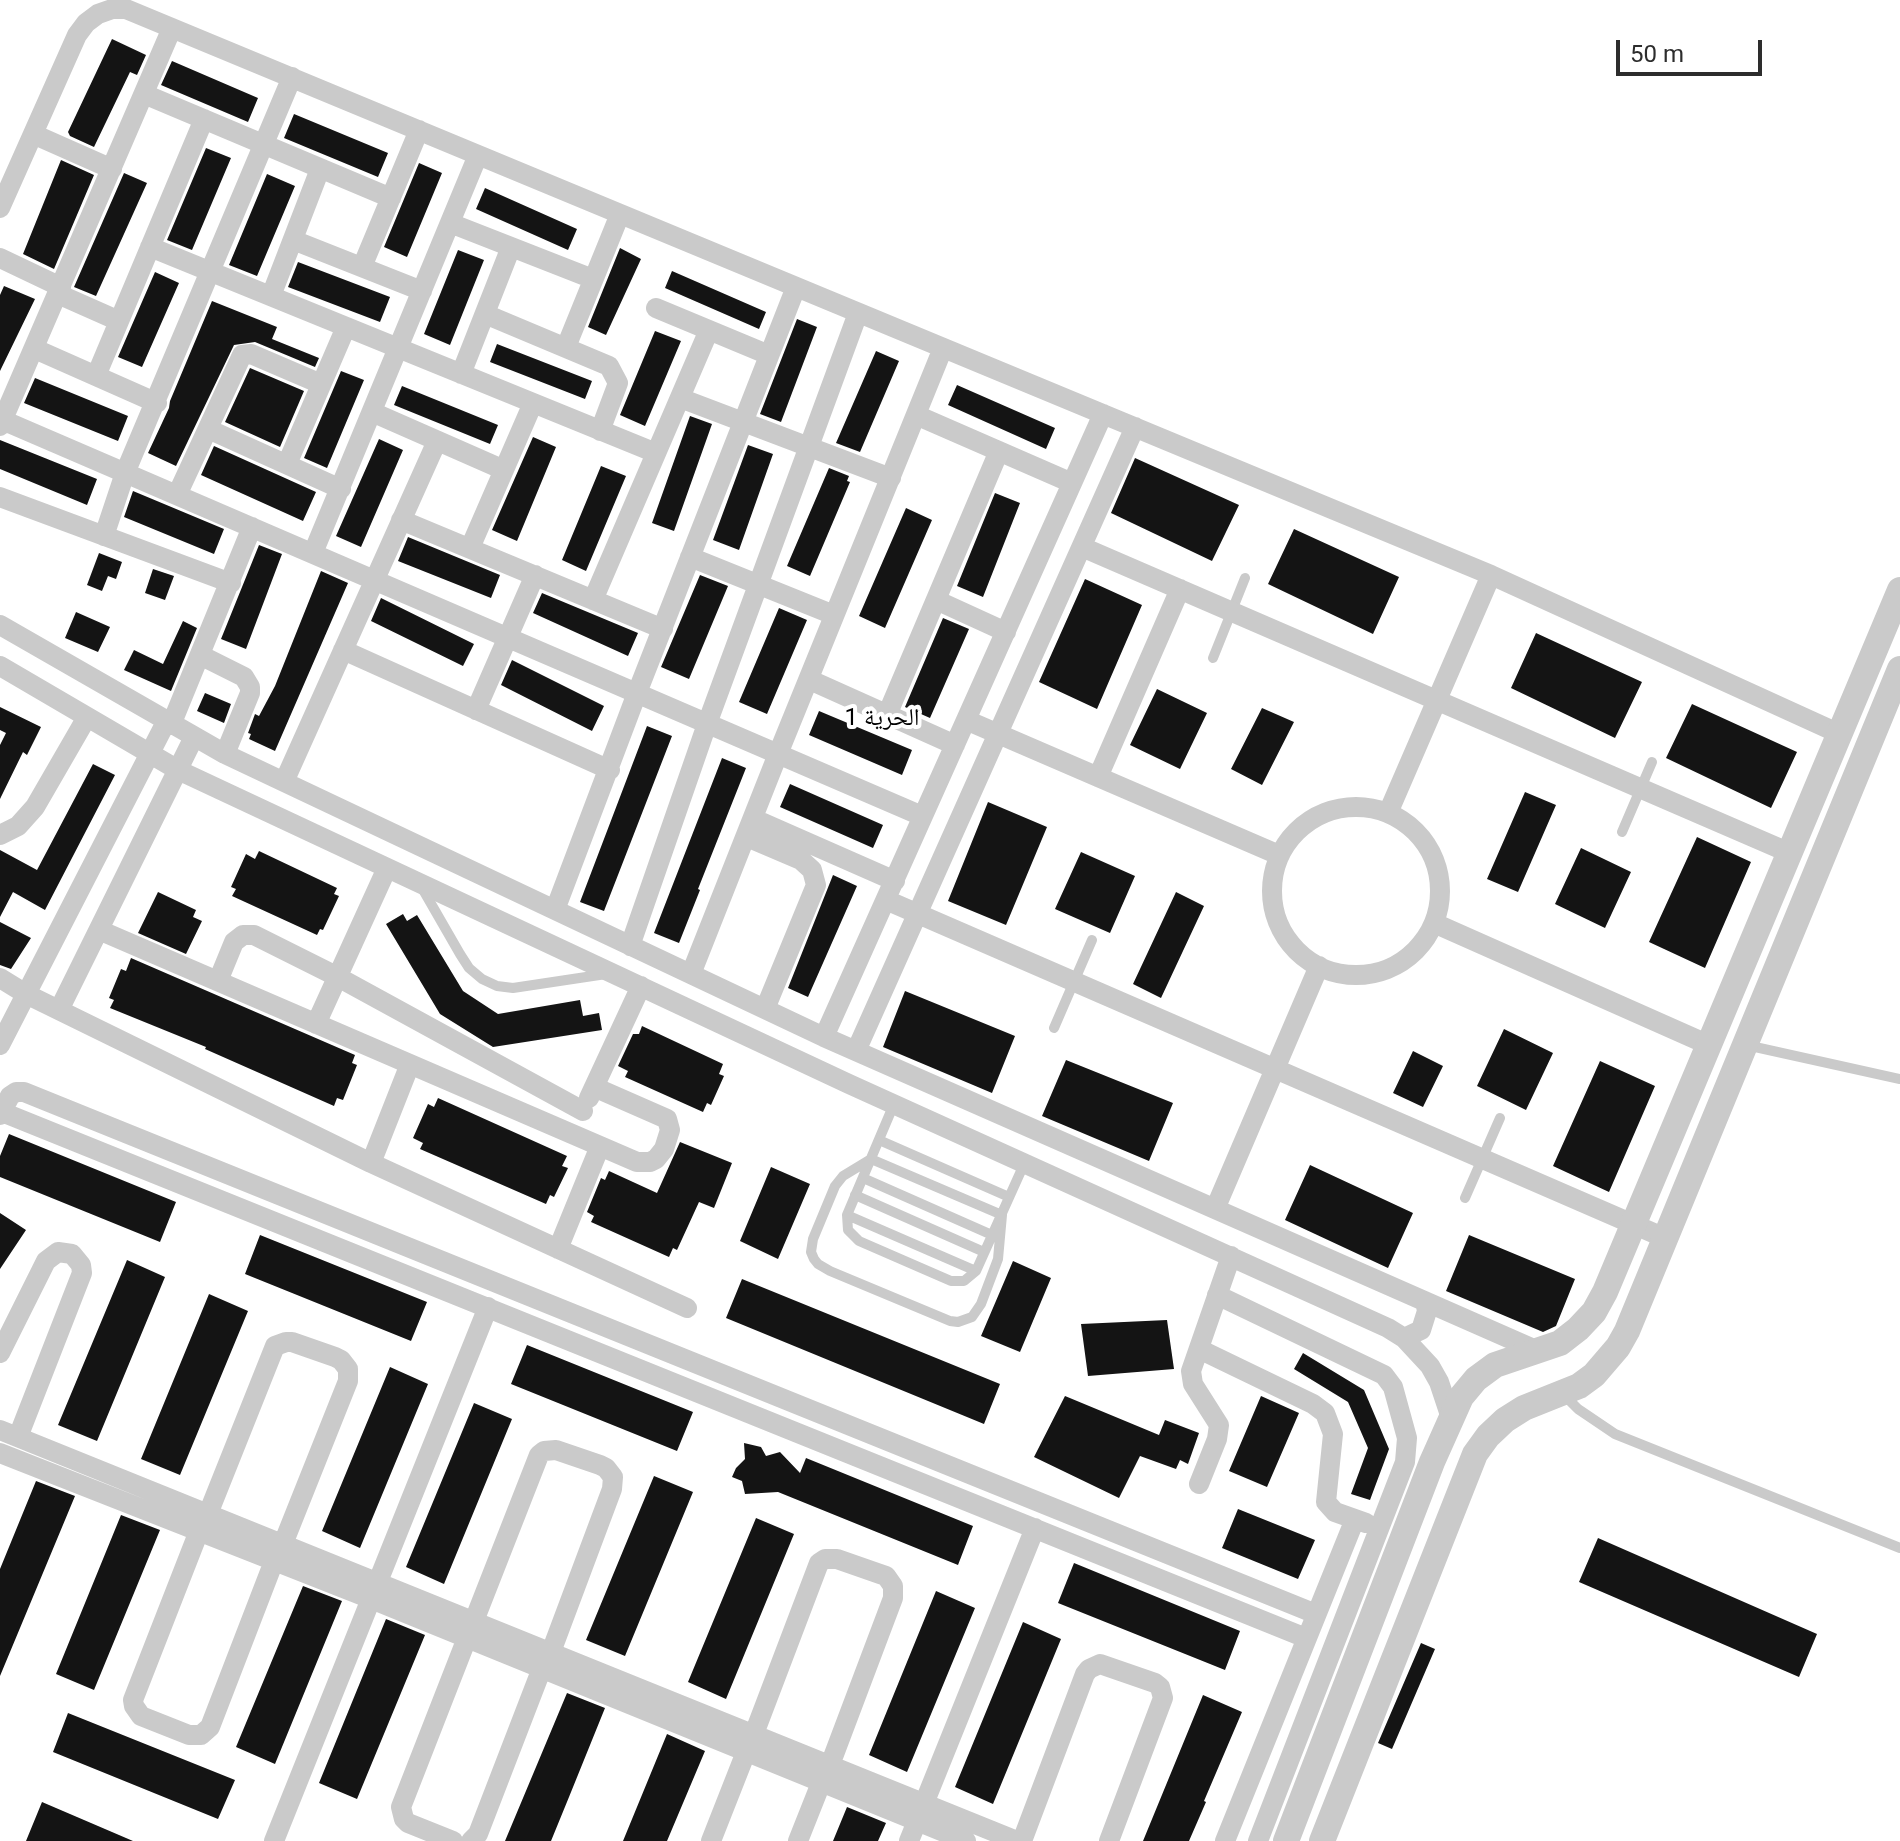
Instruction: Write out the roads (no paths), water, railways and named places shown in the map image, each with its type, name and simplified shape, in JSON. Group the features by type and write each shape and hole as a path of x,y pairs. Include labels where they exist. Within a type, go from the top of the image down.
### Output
{"street":[{"path":"0,208 77,35 98,14 112,9 126,9 1491,575 1840,734"},
{"path":"172,28 1,422 922,816"},
{"path":"104,536 125,473 292,77"},
{"path":"144,94 391,198"},
{"path":"96,376 204,119"},
{"path":"362,267 419,130"},
{"path":"33,134 112,169"},
{"path":"313,553 478,155"},
{"path":"271,296 320,169"},
{"path":"566,347 620,214"},
{"path":"450,223 593,279"},
{"path":"293,240 422,291"},
{"path":"150,247 656,453"},
{"path":"461,374 511,247"},
{"path":"0,258 119,321"},
{"path":"555,910 796,287"},
{"path":"656,308 769,355"},
{"path":"630,946 707,724 858,313"},
{"path":"485,314 603,362 617,376 618,383 600,431"},
{"path":"287,464 346,327"},
{"path":"593,600 709,330"},
{"path":"691,974 943,348"},
{"path":"35,349 157,403"},
{"path":"177,495 239,359 245,353 321,384"},
{"path":"680,398 891,478"},
{"path":"470,548 533,403"},
{"path":"372,412 504,470"},
{"path":"824,1037 1103,414"},
{"path":"916,415 1072,483"},
{"path":"856,1051 1135,427"},
{"path":"208,429 341,489"},
{"path":"284,782 437,441"},
{"path":"887,715 999,451"},
{"path":"0,497 231,583"},
{"path":"401,520 663,629"},
{"path":"0,1045 149,754 169,723 231,583 252,527"},
{"path":"1082,547 1790,853"},
{"path":"690,557 834,615"},
{"path":"476,710 535,575"},
{"path":"1388,813 1491,575"},
{"path":"1098,777 1180,589"},
{"path":"1217,1295 1379,1371 1389,1380 1395,1394 1408,1446 1380,1528 1261,1833 1293,1839 1461,1397 1485,1372 1516,1356 1560,1343 1594,1312 1840,734 1892,631 1900,590"},
{"path":"936,600 1006,632"},
{"path":"0,625 225,754 630,946 824,1037 1538,1351"},
{"path":"343,650 610,770"},
{"path":"200,655 244,677 250,687 225,754"},
{"path":"0,666 178,770 894,1104 1388,1328 1418,1351 1439,1382 1451,1418"},
{"path":"1322,1841 1475,1454 1505,1420 1524,1408 1562,1394 1594,1375 1618,1347 1900,669"},
{"path":"810,680 955,745"},
{"path":"0,835 18,826 35,807 87,717"},
{"path":"966,720 1279,855"},
{"path":"59,1010 194,737"},
{"path":"123,805 154,821"},
{"path":"1363,807 1388,813 1411,827 1428,847 1438,871 1440,898 1434,923 1420,946 1398,964 1373,973 1345,974 1319,966 1298,951 1282,930 1273,906 1272,880 1279,855 1294,834 1313,818 1338,808 1363,807"},
{"path":"750,828 890,890 917,913 1665,1238"},
{"path":"765,1009 815,892 816,885 805,851"},
{"path":"316,1024 387,868"},
{"path":"1434,923 1709,1045"},
{"path":"99,930 637,1162 650,1162 661,1154 671,1126 664,1116 594,1087"},
{"path":"218,981 234,942 249,934 336,976 583,1111"},
{"path":"1215,1209 1319,966"},
{"path":"0,978 26,994 371,1163 687,1308"},
{"path":"573,1134 641,986"},
{"path":"371,1163 410,1064"},
{"path":"1306,1638 1,1113 13,1094 24,1092 1316,1614"},
{"path":"558,1249 600,1146"},
{"path":"0,1353 46,1261 58,1252 72,1254 81,1265 82,1273 9,1433 203,1522 825,1774 920,1812 1020,1841 1089,1669 1100,1664 1155,1683 1160,1687 1163,1698 1109,1841"},
{"path":"1199,1484 1217,1439 1219,1425 1191,1378 1231,1256"},
{"path":"1404,1338 1421,1330 1427,1311 1425,1301"},
{"path":"274,1841 488,1307"},
{"path":"292,1342 341,1360 348,1369 348,1381 279,1552 210,1727 201,1735 189,1735 136,1712 133,1700 275,1346 292,1342"},
{"path":"1199,1349 1313,1404 1325,1413 1333,1434 1326,1502 1335,1512 1380,1528"},
{"path":"453,1841 408,1823 401,1813 401,1807 539,1455 550,1449 556,1450 606,1468 613,1477 612,1489 478,1834 471,1841"},
{"path":"2,1458 203,1522"},
{"path":"1225,1841 1355,1519"},
{"path":"909,1841 1035,1528"},
{"path":"711,1841 819,1563 825,1559 837,1559 886,1576 893,1586 893,1598 798,1841"},
{"path":"920,1812 966,1841"}],"lane":[{"path":"1213,658 1245,578"},
{"path":"1622,832 1652,762"},
{"path":"419,883 469,968 489,982 513,988 530,987 612,973"},
{"path":"1054,1028 1092,940"},
{"path":"1743,1045 1900,1079"},
{"path":"894,1104 847,1215 848,1230 859,1241 951,1281 964,1281 976,1271 1025,1161"},
{"path":"1465,1198 1500,1118"},
{"path":"879,1140 1009,1197"},
{"path":"871,1159 1002,1215"},
{"path":"871,1159 838,1180 813,1239 811,1252 814,1259 830,1271 944,1318 958,1322 966,1320 977,1311 998,1259 1002,1215"},
{"path":"863,1178 992,1235"},
{"path":"855,1195 984,1252"},
{"path":"847,1215 976,1271"},
{"path":"1562,1394 1587,1416 1615,1434 1900,1548"}],"district":[{"name":"الحرية 1","path":"882,719"}]}
